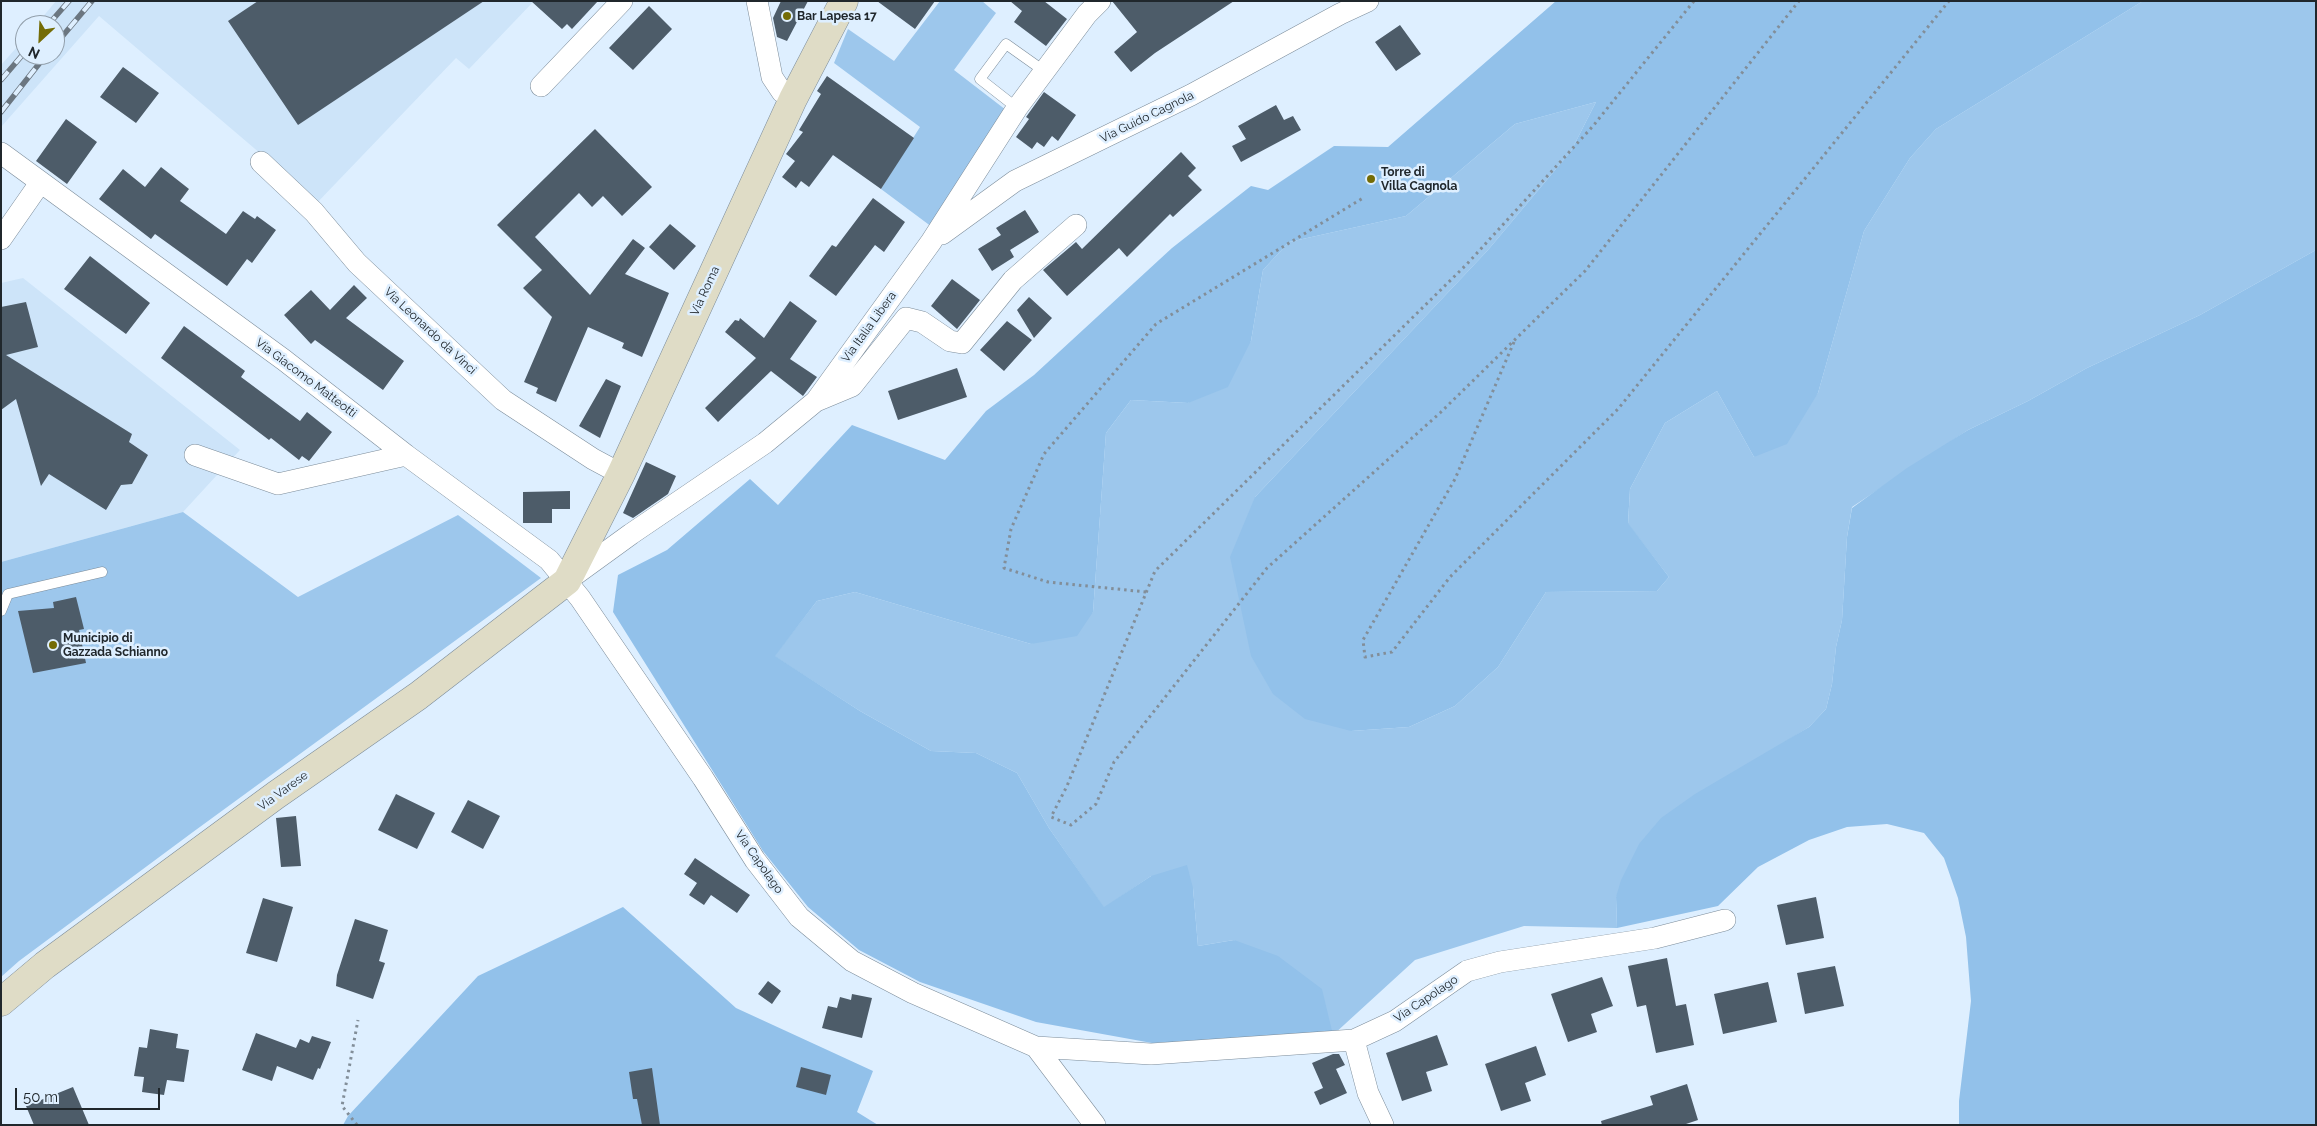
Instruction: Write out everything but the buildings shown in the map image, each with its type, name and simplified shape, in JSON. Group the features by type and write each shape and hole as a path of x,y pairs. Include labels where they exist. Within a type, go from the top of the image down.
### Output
{"main road":[{"name":"Via Roma","path":"567,580 621,474 793,99 844,1"},
{"name":"Via Varese","path":"1,1002 45,965 276,795 418,696 567,580"}],"street":[{"path":"541,86 622,1"},
{"path":"757,1 772,77 782,92 793,99"},
{"name":"Via Guido Cagnola","path":"931,242 1015,181 1191,95 1340,14 1368,1"},
{"name":"Via Italia Libera","path":"567,580 765,443 816,401 931,242 1017,108 1088,5"},
{"name":"Via Giacomo Matteotti","path":"8,158 284,360 406,455 549,560 567,580"},
{"name":"Via Leonardo da Vinci","path":"261,162 314,212 357,262 503,400 593,459 621,474"},
{"path":"1,239 40,183"},
{"path":"816,401 852,386 906,318 922,322 950,341 962,343 1013,280 1076,225"},
{"path":"195,455 278,484 406,455"},
{"name":"Via Capolago","path":"567,580 703,778 755,860 799,916 852,961 913,993 1036,1048 1151,1054 1354,1040 1395,1021 1467,971 1500,962 1655,938 1725,920"},
{"path":"1354,1040 1368,1093 1383,1125"},
{"name":"Via Capolago","path":"1036,1048 1095,1125"}],"lane":[{"path":"1017,108 980,79 1006,44 1044,71"},
{"path":"1,611 8,594 102,572"}],"path":[{"path":"1694,1 1593,126 1467,264 1155,571 1067,786 1051,817 1071,825 1096,804 1114,762 1267,568 1441,412 1585,271 1798,1"},
{"path":"1515,340 1455,479 1363,640 1365,657 1392,652 1450,577 1618,409 1949,1"},
{"path":"1146,592 1048,582 1004,568 1011,529 1044,454 1156,324 1362,198"},
{"path":"357,1125 342,1106 358,1020"}],"shaded area":[{"path":"56,1 534,1 469,69 456,58 313,207 261,154 99,16 65,55 65,15 44,15"},
{"path":"940,1 982,1 996,13 954,70 1006,110 932,227 881,189 920,127 834,63 848,29 894,61"},
{"path":"1556,1 2143,1 1936,129 1910,158 1864,231 1818,393 1787,444 1754,457 1717,391 1665,423 1630,489 1628,523 1669,577 1657,591 1546,592 1498,667 1455,706 1409,727 1351,731 1305,719 1273,694 1251,656 1230,557 1255,497 1488,250 1571,151 1596,102 1515,124 1406,216 1289,242 1263,270 1251,341 1228,387 1188,403 1131,400 1106,433 1093,612 1077,636 1031,644 855,592 817,601 775,656 860,711 931,751 976,753 1017,773 1049,828 1104,907 1151,876 1187,865 1193,888 1198,946 1234,940 1278,956 1322,989 1333,1035 1152,1043 1036,1022 920,982 859,950 808,907 763,851 613,612 618,575 667,550 750,479 778,505 852,425 945,460 986,411 1034,375 1172,248 1251,186 1268,190 1334,146 1388,147"},
{"path":"2143,1 2316,1 2316,250 2200,315 2087,368 2028,401 1968,430 1852,507 1847,537 1842,620 1826,709 1809,727 1777,747 1616,897 1617,928 1524,926 1415,960 1333,1035 1234,940 1198,946 1193,888 1151,876 1104,908 1049,828 1017,773 976,753 931,751 860,711 774,656 817,601 855,592 1031,644 1093,612 1106,433 1131,400 1188,403 1251,341 1263,270 1289,242 1406,216 1515,124 1596,102 1571,151 1488,250 1255,497 1351,731 1409,727 1455,706 1498,667 1546,592 1657,591 1669,577 1628,524 1630,489 1665,423 1717,391 1754,457 1818,393 1864,231 1910,158 1936,129"},
{"path":"15,49 15,65 56,65 1,127 1,65"},
{"path":"2316,250 2316,1125 1959,1125 1959,1101 1971,1001 1966,937 1958,898 1944,858 1924,833 1887,824 1847,827 1809,840 1758,867 1718,906 1617,928 1616,897 1621,880 1639,844 1661,818 1695,794 1809,727 1826,709 1842,620 1847,537 1852,508 1907,468 1968,430 2028,401 2087,368 2200,315"},
{"path":"23,278 240,450 183,512 1,562 1,283"},
{"path":"183,512 298,597 458,515 541,578 193,832 19,961 1,977 1,562"},
{"path":"623,907 736,1008 873,1071 857,1112 878,1125 343,1125 348,1116 478,976"}],"railway":[{"path":"57,15 69,1"},
{"path":"65,33 92,1"},
{"path":"1,80 15,64"},
{"path":"1,112 38,65"}],"place":[{"name":"Bar Lapesa 17","path":"787,16"},
{"name":"Torre di Villa Cagnola","path":"1371,179"},
{"name":"Municipio di Gazzada Schianno","path":"53,645"}]}
